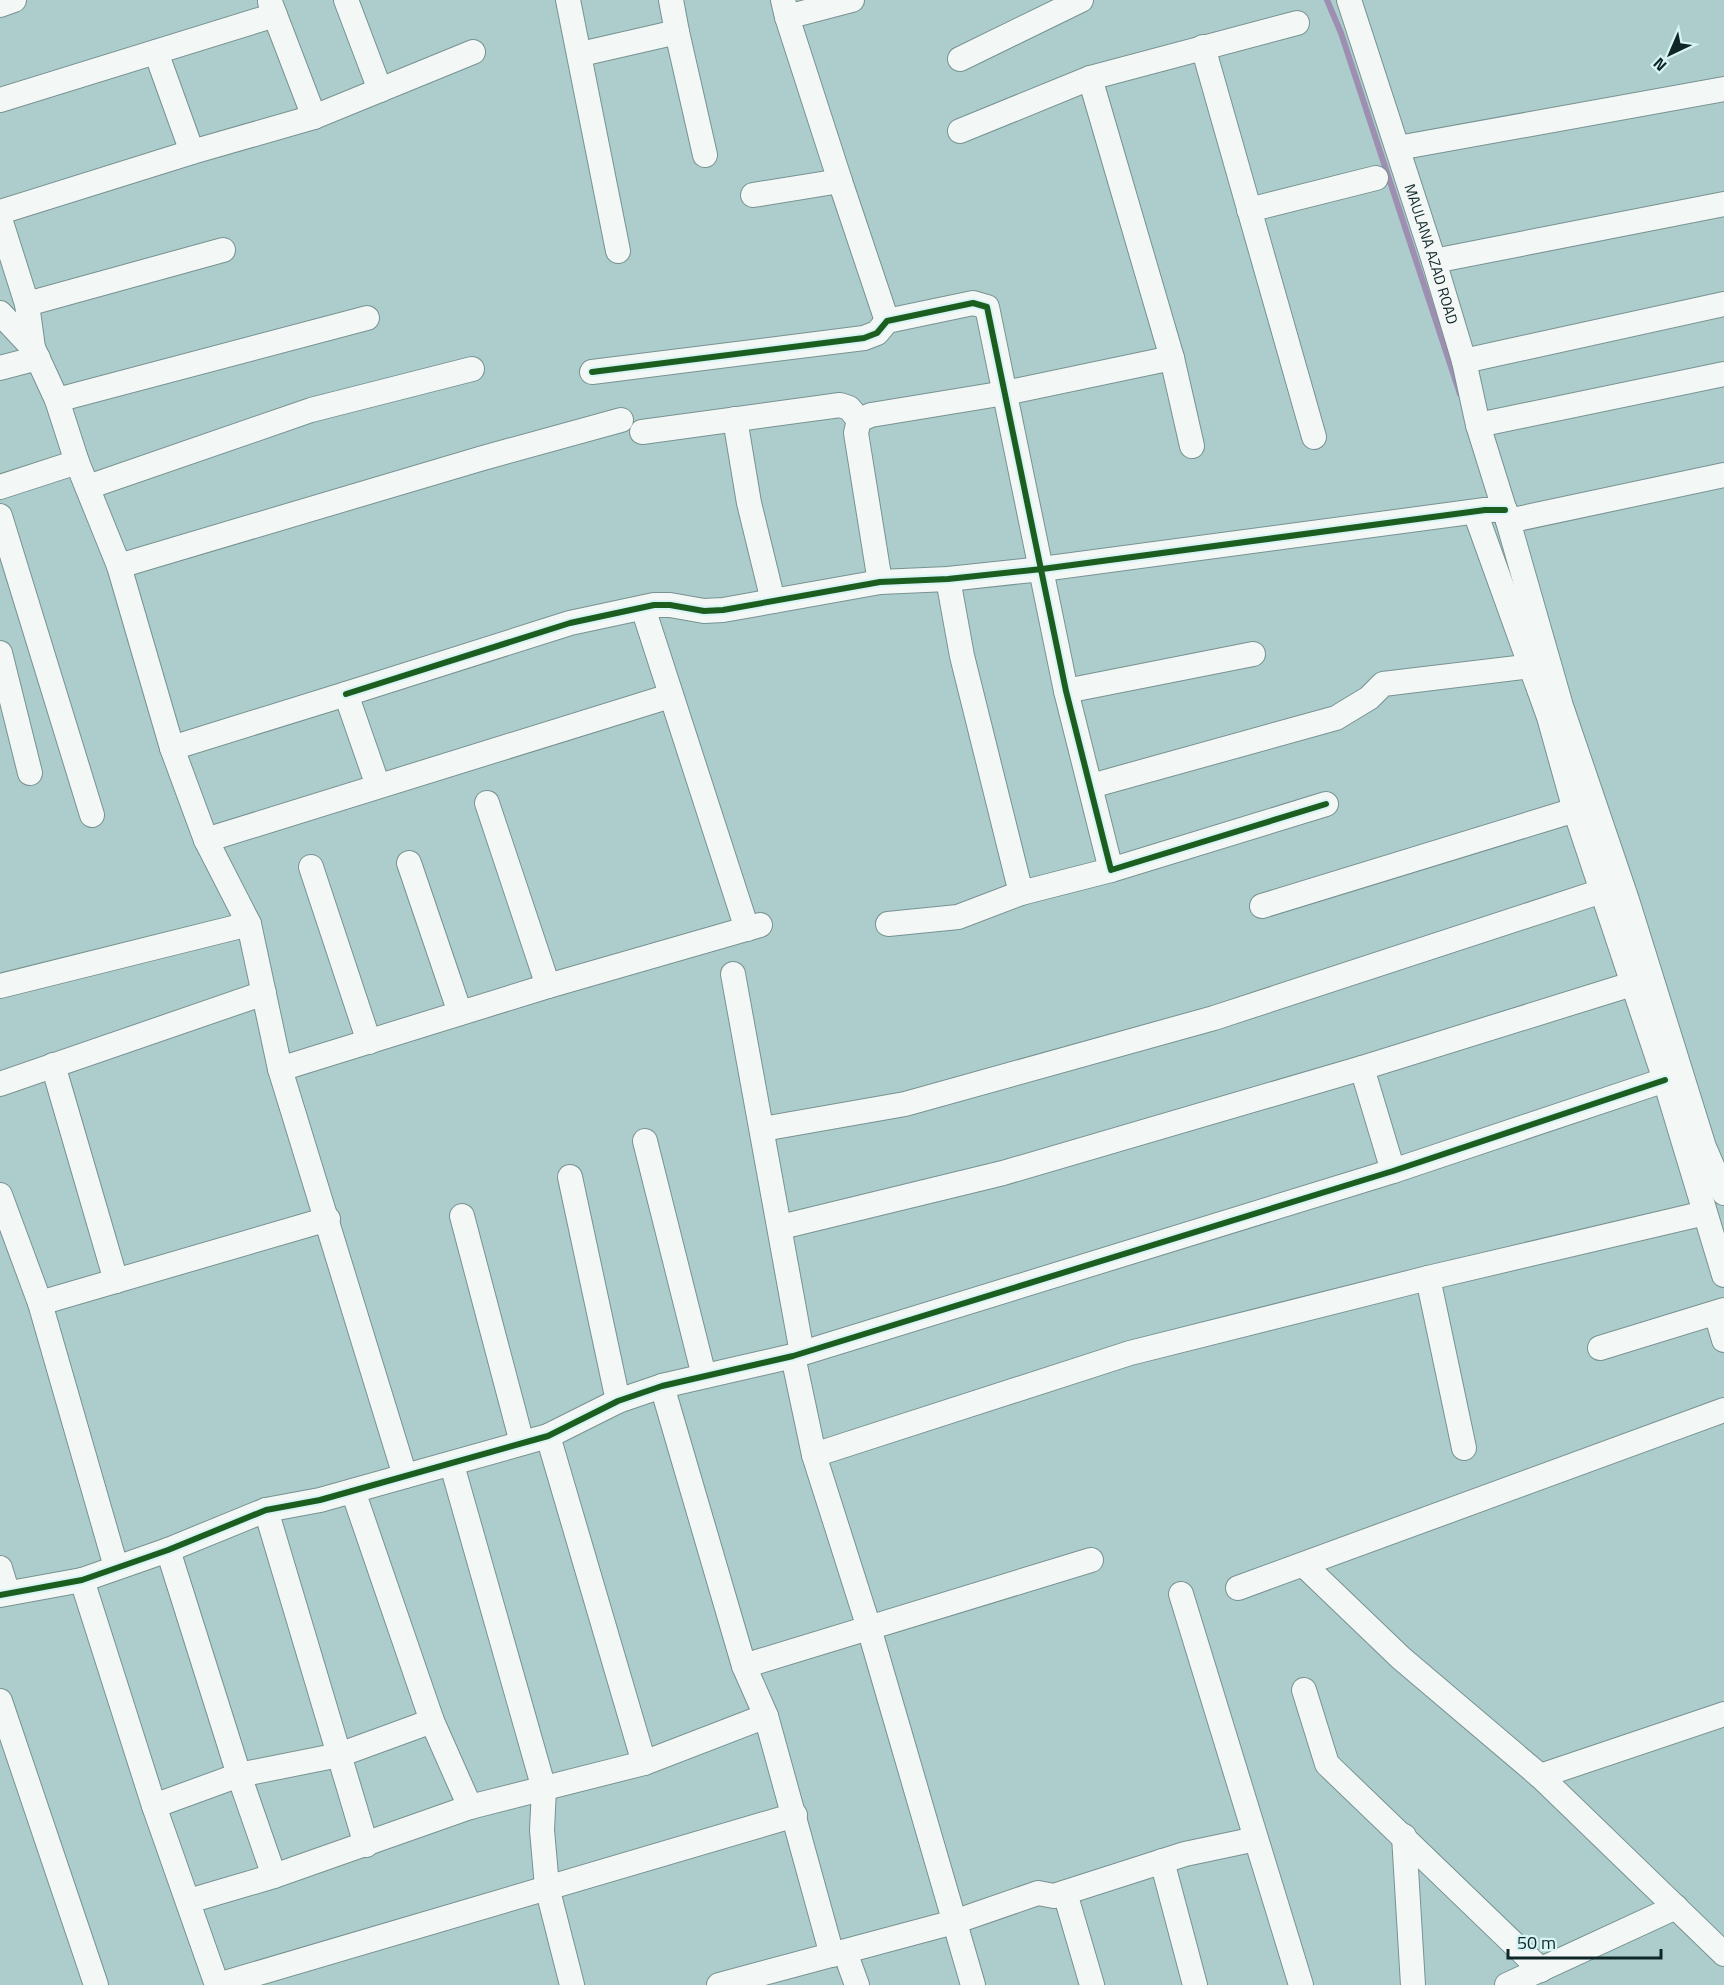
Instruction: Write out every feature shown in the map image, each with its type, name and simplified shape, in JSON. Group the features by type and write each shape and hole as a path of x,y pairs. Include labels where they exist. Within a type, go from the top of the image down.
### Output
{"street":[{"path":"0,5 14,0"},
{"path":"346,0 380,90"},
{"path":"568,0 581,54 618,251"},
{"path":"671,0 705,155"},
{"path":"852,0 785,9 887,321"},
{"path":"960,59 1080,0"},
{"name":"MAULANA AZAD ROAD","path":"1349,0 1464,361 1494,512"},
{"path":"0,100 156,52 272,8 314,117"},
{"path":"960,131 1090,78 1203,46 1297,24"},
{"path":"581,54 678,32"},
{"path":"1203,46 1314,437"},
{"path":"156,52 192,152"},
{"path":"0,212 192,152 314,117 473,52"},
{"path":"1090,78 1172,358 1192,446"},
{"path":"1398,148 1724,89"},
{"path":"1250,210 1376,178"},
{"path":"753,195 840,181"},
{"path":"1434,261 1724,204"},
{"path":"0,219 27,304 36,353 57,400 77,462 119,566 172,748 206,840 249,924 280,1069 328,1219 405,1476"},
{"path":"27,304 223,250"},
{"path":"592,372 864,338 877,333 887,321 973,303 987,307 992,321 1066,691 1111,870"},
{"path":"1464,361 1724,304"},
{"path":"0,313 36,353"},
{"path":"57,400 367,318"},
{"path":"0,368 36,353"},
{"path":"859,420 871,415 1005,393 1172,358"},
{"path":"88,487 311,410 472,369"},
{"path":"1478,425 1724,374"},
{"path":"642,432 840,405 849,408 859,420"},
{"path":"735,419 749,503 773,601"},
{"path":"119,566 483,458 621,420"},
{"path":"859,420 856,434 880,582"},
{"path":"0,487 77,462"},
{"path":"172,748 570,623 643,608 670,605 704,611 880,582 948,579 1042,569 1494,512 1724,475"},
{"path":"1494,512 1532,666 1575,810 1665,1080 1724,1275"},
{"path":"1494,512 1627,900 1714,1144 1724,1193"},
{"path":"0,516 92,815"},
{"path":"948,579 962,656 1021,893"},
{"path":"280,1069 548,986 753,927 670,696 643,608"},
{"path":"0,653 30,772"},
{"path":"1066,691 1253,654"},
{"path":"1091,786 1336,718 1369,698 1383,684 1532,666"},
{"path":"346,694 378,786"},
{"path":"206,840 670,696"},
{"path":"487,803 548,986"},
{"path":"888,924 958,916 1021,893 1111,870 1326,804"},
{"path":"1262,906 1575,810"},
{"path":"409,863 460,1014"},
{"path":"311,867 369,1042"},
{"path":"763,1129 905,1104 1214,1018 1602,891"},
{"path":"0,986 249,924"},
{"path":"733,974 781,1227 797,1354 814,1455 869,1628 973,1985"},
{"path":"781,1227 1003,1173 1362,1068 1632,984"},
{"path":"0,1084 264,993"},
{"path":"53,1065 116,1281"},
{"path":"1362,1068 1393,1171"},
{"path":"0,1569 3,1593 82,1580 168,1550 266,1510 353,1491 452,1465 548,1436 618,1401 662,1386 797,1354 1393,1171 1665,1080"},
{"path":"645,1141 704,1376"},
{"path":"570,1177 618,1401"},
{"path":"0,1195 40,1303 116,1567"},
{"path":"814,1455 1130,1353 1428,1278 1705,1213"},
{"path":"462,1216 522,1443"},
{"path":"40,1303 328,1219"},
{"path":"1428,1278 1464,1448"},
{"path":"1600,1348 1720,1312 1724,1340"},
{"path":"662,1386 744,1666 766,1716 838,1954 858,1985"},
{"path":"1238,1588 1724,1410"},
{"path":"548,1436 644,1763"},
{"path":"452,1465 544,1789 542,1830 547,1887 572,1985"},
{"path":"353,1491 432,1721 470,1807"},
{"path":"266,1510 366,1845"},
{"path":"168,1550 239,1775 274,1876"},
{"path":"744,1666 1091,1560"},
{"path":"1304,1565 1401,1658 1540,1776 1724,1954"},
{"path":"82,1580 154,1806 218,1985 795,1815"},
{"path":"1181,1594 1301,1985"},
{"path":"1304,1690 1327,1764 1541,1970"},
{"path":"0,1701 96,1985"},
{"path":"1540,1776 1724,1714"},
{"path":"189,1900 274,1876 470,1807 644,1763 766,1716"},
{"path":"154,1806 239,1775 339,1755 432,1721"},
{"path":"1404,1836 1413,1985"},
{"path":"719,1985 954,1922 1038,1893 1054,1896 1185,1854 1256,1839"},
{"path":"1162,1862 1195,1985"},
{"path":"1065,1893 1092,1985"},
{"path":"1507,1985 1676,1907"}],"waterway":[{"path":"1327,0 1341,33 1460,394"}],"cycle path":[{"path":"592,372 864,338 877,333 887,321 973,303 987,307 1066,691 1111,870 1326,804"},
{"path":"346,694 570,623 654,605 670,605 704,611 723,610 880,582 948,579 1042,569 1485,510 1505,510"},
{"path":"0,1595 82,1580 168,1550 266,1510 320,1500 548,1436 618,1401 662,1386 793,1356 1393,1171 1665,1080"}]}
